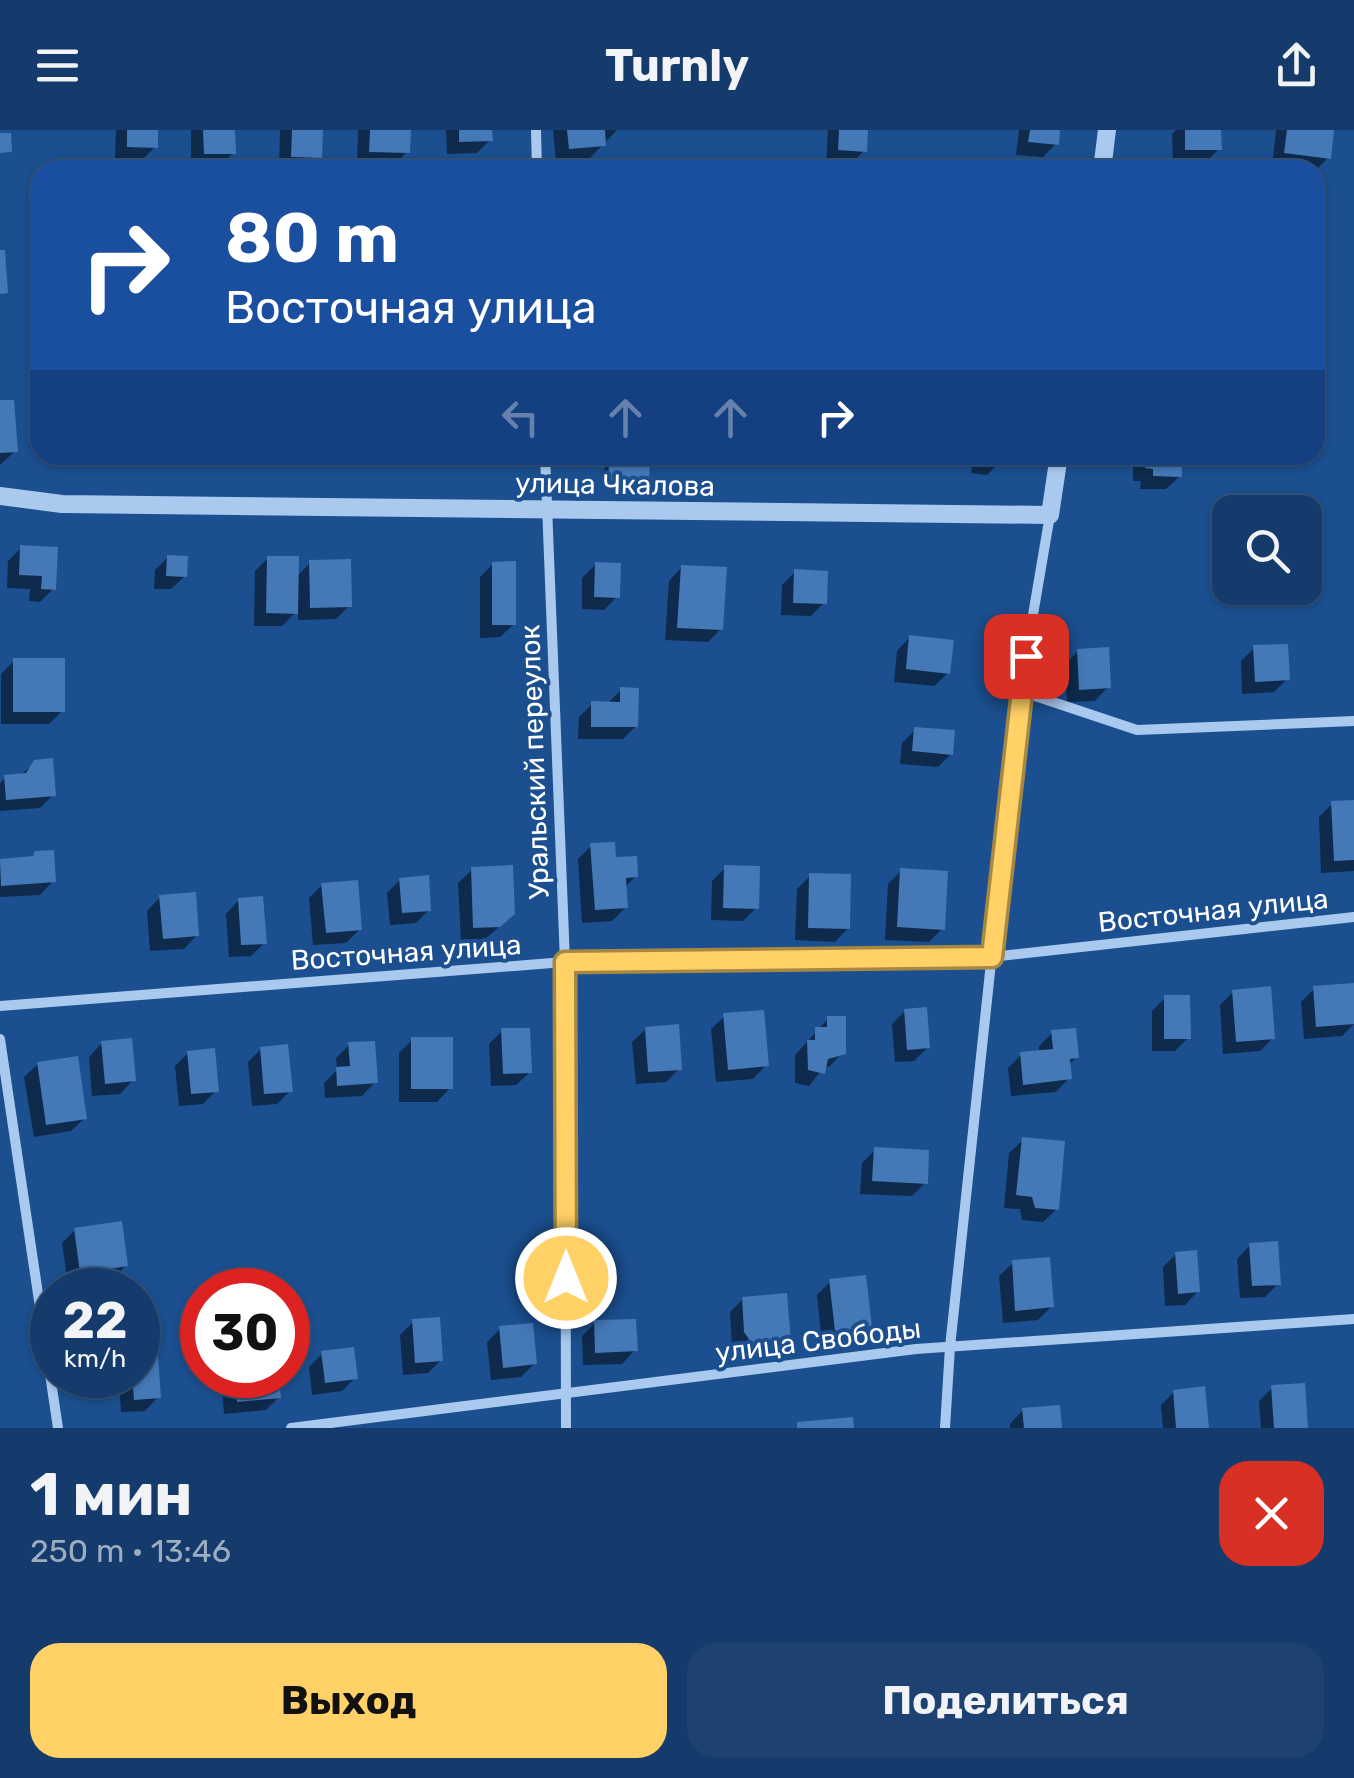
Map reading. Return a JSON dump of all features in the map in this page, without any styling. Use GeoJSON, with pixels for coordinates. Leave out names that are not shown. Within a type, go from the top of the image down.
{"type":"FeatureCollection","features":[{"type":"Feature","properties":{"kind":"street"},"geometry":{"type":"LineString","coordinates":[[536,130],[537,160]]}},
{"type":"Feature","properties":{"kind":"street"},"geometry":{"type":"LineString","coordinates":[[1103,160],[1107,130]]}},
{"type":"Feature","properties":{"kind":"street","name":"Уральский переулок"},"geometry":{"type":"LineString","coordinates":[[545,465],[565,962],[566,1428]]}},
{"type":"Feature","properties":{"kind":"street"},"geometry":{"type":"LineString","coordinates":[[944,1428],[1020,691],[1058,465]]}},
{"type":"Feature","properties":{"kind":"street","name":"улица Чкалова"},"geometry":{"type":"LineString","coordinates":[[0,496],[62,504],[1050,515]]}},
{"type":"Feature","properties":{"kind":"street"},"geometry":{"type":"LineString","coordinates":[[1020,691],[1137,730],[1354,722]]}},
{"type":"Feature","properties":{"kind":"street","name":"Восточная улица"},"geometry":{"type":"LineString","coordinates":[[0,1006],[565,962],[992,957],[1354,917]]}},
{"type":"Feature","properties":{"kind":"street"},"geometry":{"type":"LineString","coordinates":[[0,1039],[58,1428]]}},
{"type":"Feature","properties":{"kind":"street","name":"улица Свободы"},"geometry":{"type":"LineString","coordinates":[[290,1428],[950,1346],[1354,1319]]}},
{"type":"Feature","properties":{"kind":"building"},"geometry":{"type":"Polygon","coordinates":[[[127,130],[158,130],[158,148],[127,147],[127,130]]]}},
{"type":"Feature","properties":{"kind":"building"},"geometry":{"type":"Polygon","coordinates":[[[203,130],[235,130],[236,154],[204,154],[203,130]]]}},
{"type":"Feature","properties":{"kind":"building"},"geometry":{"type":"Polygon","coordinates":[[[292,130],[323,130],[322,158],[291,157],[292,130]]]}},
{"type":"Feature","properties":{"kind":"building"},"geometry":{"type":"Polygon","coordinates":[[[370,130],[411,130],[410,153],[369,152],[370,130]]]}},
{"type":"Feature","properties":{"kind":"building"},"geometry":{"type":"Polygon","coordinates":[[[459,130],[492,130],[493,141],[459,142],[459,130]]]}},
{"type":"Feature","properties":{"kind":"building"},"geometry":{"type":"Polygon","coordinates":[[[567,130],[605,130],[606,146],[569,149],[567,130]]]}},
{"type":"Feature","properties":{"kind":"building"},"geometry":{"type":"Polygon","coordinates":[[[839,130],[868,130],[867,152],[838,150],[839,130]]]}},
{"type":"Feature","properties":{"kind":"building"},"geometry":{"type":"Polygon","coordinates":[[[1030,130],[1060,130],[1059,145],[1028,142],[1030,130]]]}},
{"type":"Feature","properties":{"kind":"building"},"geometry":{"type":"Polygon","coordinates":[[[1185,130],[1221,130],[1222,150],[1185,150],[1185,130]]]}},
{"type":"Feature","properties":{"kind":"building"},"geometry":{"type":"Polygon","coordinates":[[[1287,130],[1334,130],[1331,159],[1284,153],[1287,130]]]}},
{"type":"Feature","properties":{"kind":"building"},"geometry":{"type":"Polygon","coordinates":[[[0,133],[11,133],[12,152],[0,153],[0,133]]]}},
{"type":"Feature","properties":{"kind":"building"},"geometry":{"type":"Polygon","coordinates":[[[0,250],[5,250],[8,293],[0,294],[0,250]]]}},
{"type":"Feature","properties":{"kind":"building"},"geometry":{"type":"Polygon","coordinates":[[[0,400],[14,400],[18,452],[0,453],[0,400]]]}},
{"type":"Feature","properties":{"kind":"building"},"geometry":{"type":"Polygon","coordinates":[[[609,465],[650,465],[649,480],[608,481],[609,465]]]}},
{"type":"Feature","properties":{"kind":"building"},"geometry":{"type":"Polygon","coordinates":[[[1182,465],[1182,477],[1153,476],[1153,469],[1145,468],[1182,465]]]}},
{"type":"Feature","properties":{"kind":"building"},"geometry":{"type":"Polygon","coordinates":[[[20,545],[58,547],[56,590],[41,589],[42,576],[19,575],[20,545]]]}},
{"type":"Feature","properties":{"kind":"building"},"geometry":{"type":"Polygon","coordinates":[[[167,555],[188,556],[187,577],[166,576],[167,555]]]}},
{"type":"Feature","properties":{"kind":"building"},"geometry":{"type":"Polygon","coordinates":[[[267,556],[299,556],[298,614],[266,613],[267,556]]]}},
{"type":"Feature","properties":{"kind":"building"},"geometry":{"type":"Polygon","coordinates":[[[351,559],[352,607],[310,608],[309,560],[351,559]]]}},
{"type":"Feature","properties":{"kind":"building"},"geometry":{"type":"Polygon","coordinates":[[[516,561],[516,625],[492,625],[492,562],[516,561]]]}},
{"type":"Feature","properties":{"kind":"building"},"geometry":{"type":"Polygon","coordinates":[[[595,562],[621,563],[620,598],[594,597],[595,562]]]}},
{"type":"Feature","properties":{"kind":"building"},"geometry":{"type":"Polygon","coordinates":[[[681,565],[727,567],[723,630],[677,628],[681,565]]]}},
{"type":"Feature","properties":{"kind":"building"},"geometry":{"type":"Polygon","coordinates":[[[794,569],[828,571],[827,604],[793,603],[794,569]]]}},
{"type":"Feature","properties":{"kind":"building"},"geometry":{"type":"Polygon","coordinates":[[[909,635],[954,640],[950,674],[906,669],[909,635]]]}},
{"type":"Feature","properties":{"kind":"building"},"geometry":{"type":"Polygon","coordinates":[[[1288,644],[1290,680],[1255,682],[1253,645],[1288,644]]]}},
{"type":"Feature","properties":{"kind":"building"},"geometry":{"type":"Polygon","coordinates":[[[1109,647],[1111,688],[1079,690],[1077,649],[1109,647]]]}},
{"type":"Feature","properties":{"kind":"building"},"geometry":{"type":"Polygon","coordinates":[[[13,658],[65,658],[65,712],[13,712],[13,658]]]}},
{"type":"Feature","properties":{"kind":"building"},"geometry":{"type":"Polygon","coordinates":[[[620,687],[639,688],[638,727],[591,727],[591,701],[620,702],[620,687]]]}},
{"type":"Feature","properties":{"kind":"building"},"geometry":{"type":"Polygon","coordinates":[[[914,727],[955,730],[953,755],[912,751],[914,727]]]}},
{"type":"Feature","properties":{"kind":"building"},"geometry":{"type":"Polygon","coordinates":[[[53,758],[56,796],[6,800],[4,775],[26,773],[34,760],[53,758]]]}},
{"type":"Feature","properties":{"kind":"building"},"geometry":{"type":"Polygon","coordinates":[[[1354,800],[1354,860],[1334,861],[1331,801],[1354,800]]]}},
{"type":"Feature","properties":{"kind":"building"},"geometry":{"type":"Polygon","coordinates":[[[615,842],[616,857],[637,856],[638,877],[626,878],[628,908],[595,910],[590,843],[615,842]]]}},
{"type":"Feature","properties":{"kind":"building"},"geometry":{"type":"Polygon","coordinates":[[[54,850],[56,882],[1,886],[0,859],[54,850]]]}},
{"type":"Feature","properties":{"kind":"building"},"geometry":{"type":"Polygon","coordinates":[[[513,865],[515,914],[500,927],[473,928],[471,867],[513,865]]]}},
{"type":"Feature","properties":{"kind":"building"},"geometry":{"type":"Polygon","coordinates":[[[724,865],[760,866],[759,909],[723,908],[724,865]]]}},
{"type":"Feature","properties":{"kind":"building"},"geometry":{"type":"Polygon","coordinates":[[[900,868],[948,871],[945,930],[897,927],[900,868]]]}},
{"type":"Feature","properties":{"kind":"building"},"geometry":{"type":"Polygon","coordinates":[[[809,873],[851,874],[850,929],[808,928],[809,873]]]}},
{"type":"Feature","properties":{"kind":"building"},"geometry":{"type":"Polygon","coordinates":[[[429,875],[431,911],[402,913],[399,878],[429,875]]]}},
{"type":"Feature","properties":{"kind":"building"},"geometry":{"type":"Polygon","coordinates":[[[358,880],[362,930],[326,933],[321,883],[358,880]]]}},
{"type":"Feature","properties":{"kind":"building"},"geometry":{"type":"Polygon","coordinates":[[[196,892],[199,936],[163,939],[159,895],[196,892]]]}},
{"type":"Feature","properties":{"kind":"building"},"geometry":{"type":"Polygon","coordinates":[[[263,896],[267,944],[241,945],[238,898],[263,896]]]}},
{"type":"Feature","properties":{"kind":"building"},"geometry":{"type":"Polygon","coordinates":[[[1354,983],[1354,1024],[1316,1027],[1313,986],[1354,983]]]}},
{"type":"Feature","properties":{"kind":"building"},"geometry":{"type":"Polygon","coordinates":[[[1271,986],[1275,1039],[1236,1042],[1232,990],[1271,986]]]}},
{"type":"Feature","properties":{"kind":"building"},"geometry":{"type":"Polygon","coordinates":[[[1164,995],[1190,995],[1191,1039],[1164,1039],[1164,995]]]}},
{"type":"Feature","properties":{"kind":"building"},"geometry":{"type":"Polygon","coordinates":[[[927,1007],[930,1048],[907,1050],[904,1009],[927,1007]]]}},
{"type":"Feature","properties":{"kind":"building"},"geometry":{"type":"Polygon","coordinates":[[[764,1010],[769,1066],[728,1070],[723,1013],[764,1010]]]}},
{"type":"Feature","properties":{"kind":"building"},"geometry":{"type":"Polygon","coordinates":[[[827,1016],[846,1016],[846,1054],[828,1059],[825,1074],[808,1070],[807,1040],[815,1040],[815,1027],[827,1027],[827,1016]]]}},
{"type":"Feature","properties":{"kind":"building"},"geometry":{"type":"Polygon","coordinates":[[[679,1024],[682,1070],[648,1072],[645,1027],[679,1024]]]}},
{"type":"Feature","properties":{"kind":"building"},"geometry":{"type":"Polygon","coordinates":[[[501,1028],[530,1028],[532,1073],[503,1074],[501,1028]]]}},
{"type":"Feature","properties":{"kind":"building"},"geometry":{"type":"Polygon","coordinates":[[[1076,1028],[1079,1058],[1070,1059],[1072,1079],[1023,1085],[1020,1052],[1053,1049],[1051,1030],[1076,1028]]]}},
{"type":"Feature","properties":{"kind":"building"},"geometry":{"type":"Polygon","coordinates":[[[411,1037],[453,1037],[453,1089],[411,1089],[411,1037]]]}},
{"type":"Feature","properties":{"kind":"building"},"geometry":{"type":"Polygon","coordinates":[[[132,1038],[136,1081],[105,1084],[101,1041],[132,1038]]]}},
{"type":"Feature","properties":{"kind":"building"},"geometry":{"type":"Polygon","coordinates":[[[375,1041],[378,1083],[337,1086],[336,1067],[350,1066],[348,1042],[375,1041]]]}},
{"type":"Feature","properties":{"kind":"building"},"geometry":{"type":"Polygon","coordinates":[[[288,1044],[293,1092],[264,1094],[260,1047],[288,1044]]]}},
{"type":"Feature","properties":{"kind":"building"},"geometry":{"type":"Polygon","coordinates":[[[215,1048],[219,1092],[191,1094],[187,1051],[215,1048]]]}},
{"type":"Feature","properties":{"kind":"building"},"geometry":{"type":"Polygon","coordinates":[[[78,1056],[87,1119],[46,1125],[37,1062],[78,1056]]]}},
{"type":"Feature","properties":{"kind":"building"},"geometry":{"type":"Polygon","coordinates":[[[1022,1137],[1065,1141],[1059,1210],[1035,1208],[1032,1197],[1016,1195],[1022,1137]]]}},
{"type":"Feature","properties":{"kind":"building"},"geometry":{"type":"Polygon","coordinates":[[[874,1147],[929,1150],[928,1184],[872,1181],[874,1147]]]}},
{"type":"Feature","properties":{"kind":"building"},"geometry":{"type":"Polygon","coordinates":[[[122,1221],[128,1266],[79,1268],[74,1228],[122,1221]]]}},
{"type":"Feature","properties":{"kind":"building"},"geometry":{"type":"Polygon","coordinates":[[[1278,1241],[1281,1285],[1252,1286],[1249,1243],[1278,1241]]]}},
{"type":"Feature","properties":{"kind":"building"},"geometry":{"type":"Polygon","coordinates":[[[1197,1250],[1200,1292],[1178,1294],[1175,1252],[1197,1250]]]}},
{"type":"Feature","properties":{"kind":"building"},"geometry":{"type":"Polygon","coordinates":[[[1050,1257],[1054,1307],[1015,1311],[1012,1260],[1050,1257]]]}},
{"type":"Feature","properties":{"kind":"building"},"geometry":{"type":"Polygon","coordinates":[[[866,1275],[872,1327],[835,1331],[829,1279],[866,1275]]]}},
{"type":"Feature","properties":{"kind":"building"},"geometry":{"type":"Polygon","coordinates":[[[787,1293],[791,1342],[755,1348],[744,1332],[742,1297],[787,1293]]]}},
{"type":"Feature","properties":{"kind":"building"},"geometry":{"type":"Polygon","coordinates":[[[440,1317],[443,1361],[415,1363],[412,1319],[440,1317]]]}},
{"type":"Feature","properties":{"kind":"building"},"geometry":{"type":"Polygon","coordinates":[[[636,1319],[638,1351],[595,1353],[594,1320],[636,1319]]]}},
{"type":"Feature","properties":{"kind":"building"},"geometry":{"type":"Polygon","coordinates":[[[533,1323],[537,1364],[503,1368],[499,1326],[533,1323]]]}},
{"type":"Feature","properties":{"kind":"building"},"geometry":{"type":"Polygon","coordinates":[[[354,1347],[358,1379],[325,1383],[321,1351],[354,1347]]]}},
{"type":"Feature","properties":{"kind":"building"},"geometry":{"type":"Polygon","coordinates":[[[1305,1383],[1308,1428],[1274,1428],[1271,1385],[1305,1383]]]}},
{"type":"Feature","properties":{"kind":"building"},"geometry":{"type":"Polygon","coordinates":[[[1205,1386],[1209,1428],[1176,1428],[1173,1390],[1205,1386]]]}},
{"type":"Feature","properties":{"kind":"building"},"geometry":{"type":"Polygon","coordinates":[[[237,1398],[281,1398],[237,1402],[237,1398]]]}},
{"type":"Feature","properties":{"kind":"building"},"geometry":{"type":"Polygon","coordinates":[[[1060,1405],[1062,1428],[1024,1428],[1022,1408],[1060,1405]]]}},
{"type":"Feature","properties":{"kind":"building"},"geometry":{"type":"Polygon","coordinates":[[[853,1417],[854,1428],[797,1428],[797,1422],[853,1417]]]}},
{"type":"Feature","properties":{"kind":"route"},"geometry":{"type":"LineString","coordinates":[[566,1278],[565,962],[992,957],[1026,656]]}}]}
